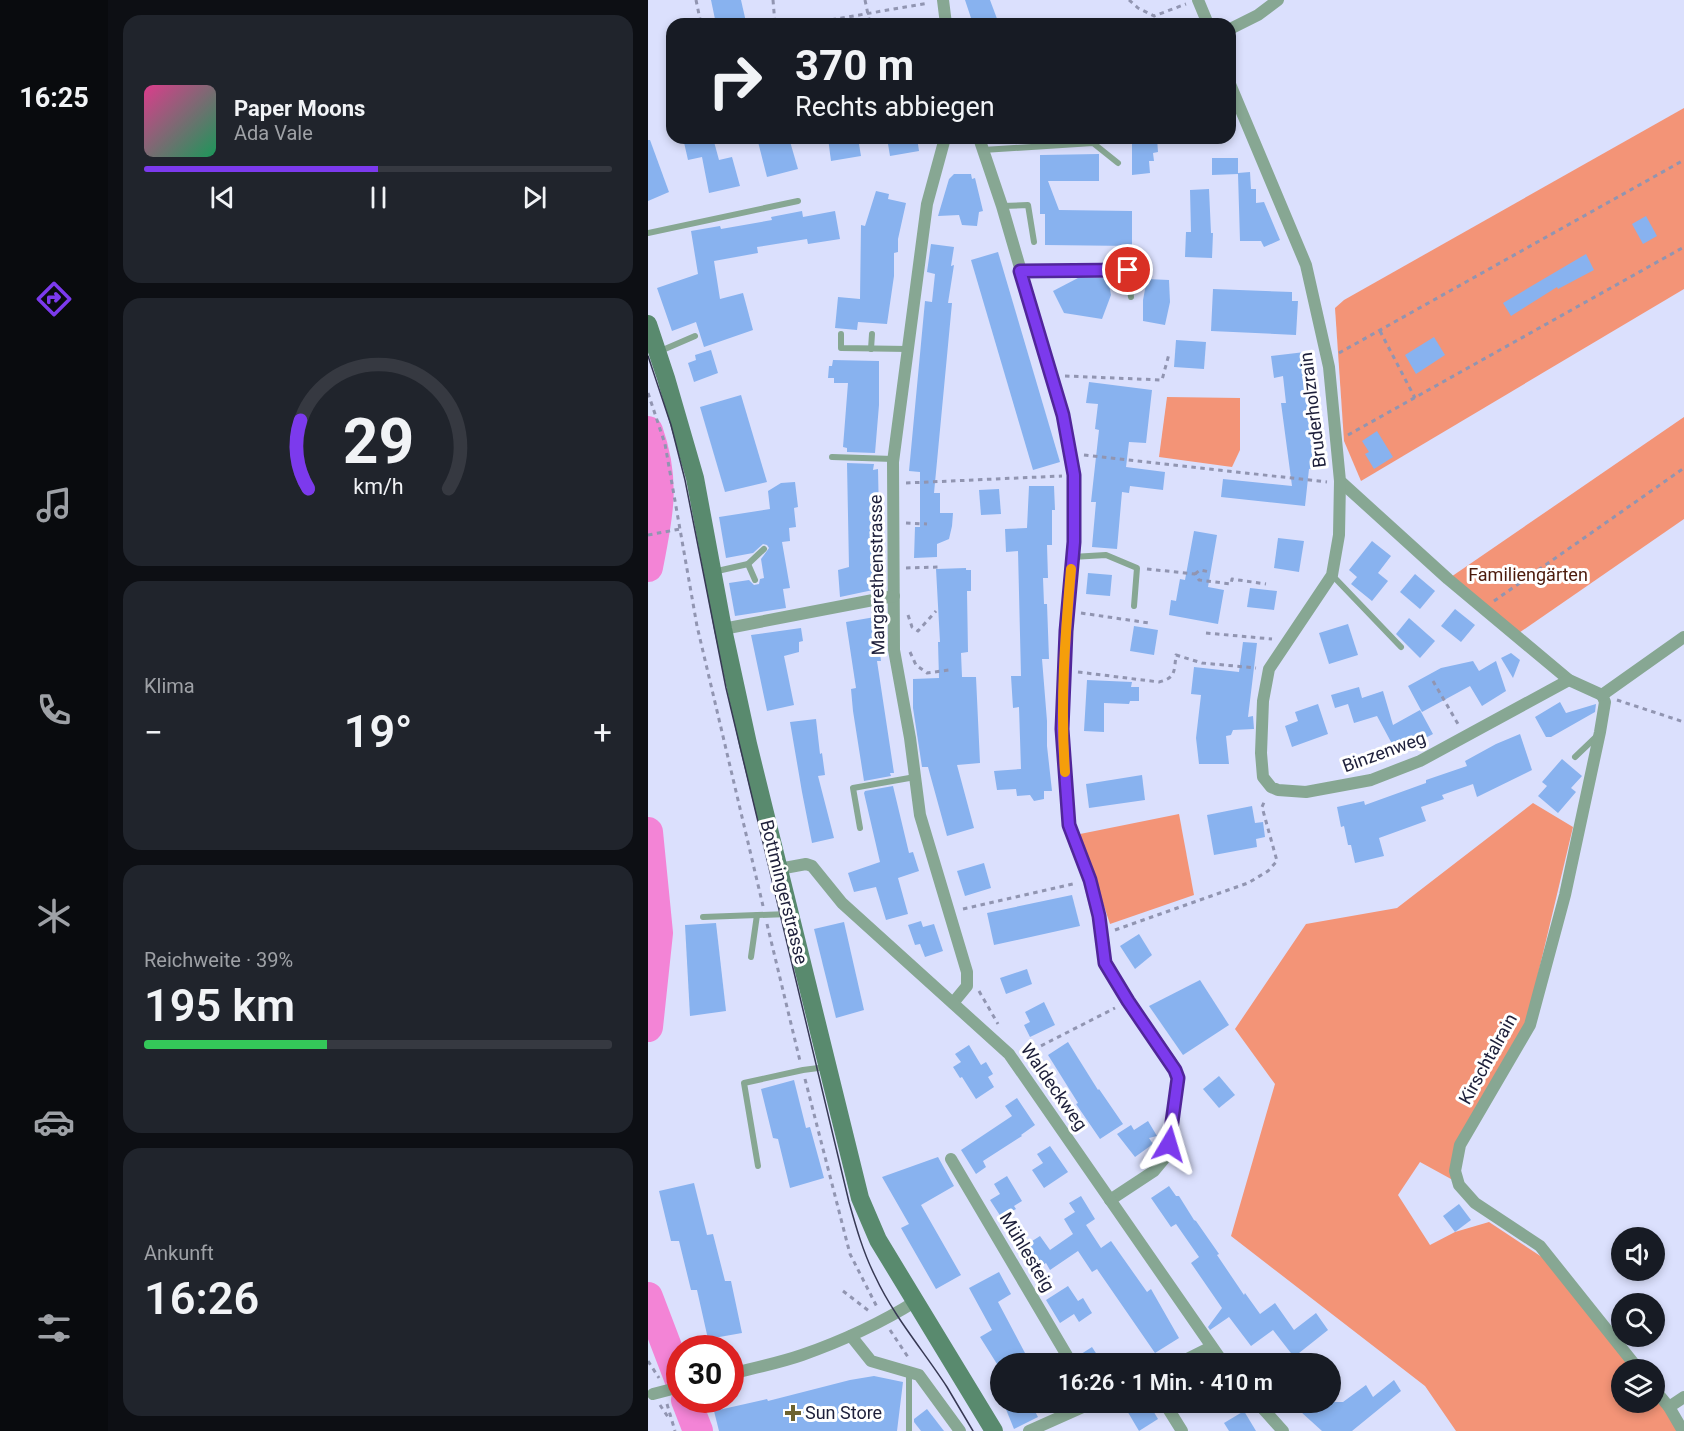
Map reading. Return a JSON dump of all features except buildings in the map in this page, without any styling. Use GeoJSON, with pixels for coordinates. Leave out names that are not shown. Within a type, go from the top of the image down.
{"type":"FeatureCollection","features":[{"type":"Feature","properties":{"kind":"main road","name":"Bottmingerstrasse"},"geometry":{"type":"LineString","coordinates":[[648,324],[694,478],[723,629],[756,777],[860,1198],[878,1240],[994,1431]]}},
{"type":"Feature","properties":{"kind":"street"},"geometry":{"type":"LineString","coordinates":[[1197,0],[1205,18]]}},
{"type":"Feature","properties":{"kind":"street"},"geometry":{"type":"LineString","coordinates":[[1236,26],[1258,15],[1278,0]]}},
{"type":"Feature","properties":{"kind":"street"},"geometry":{"type":"LineString","coordinates":[[943,1],[945,18]]}},
{"type":"Feature","properties":{"kind":"street","name":"Bruderholzrain"},"geometry":{"type":"LineString","coordinates":[[1236,98],[1306,265],[1327,360],[1340,483],[1569,680],[1602,695]]}},
{"type":"Feature","properties":{"kind":"street","name":"Margarethenstrasse"},"geometry":{"type":"LineString","coordinates":[[943,144],[927,204],[893,459],[894,640],[920,814],[967,972]]}},
{"type":"Feature","properties":{"kind":"street"},"geometry":{"type":"LineString","coordinates":[[981,144],[1002,206],[1063,415],[1074,475],[1072,557],[1067,611],[1062,729],[1069,825],[1090,880],[1099,916],[1105,963],[1128,1001],[1171,1062],[1178,1078],[1169,1144],[1164,1159],[1154,1171],[1110,1200]]}},
{"type":"Feature","properties":{"kind":"street","name":"Binzenweg"},"geometry":{"type":"LineString","coordinates":[[1340,483],[1339,535],[1332,575],[1269,669],[1263,701],[1262,753],[1263,777],[1271,787],[1278,790],[1306,792],[1371,780],[1420,761],[1569,680]]}},
{"type":"Feature","properties":{"kind":"street"},"geometry":{"type":"LineString","coordinates":[[723,629],[894,596]]}},
{"type":"Feature","properties":{"kind":"street"},"geometry":{"type":"LineString","coordinates":[[1602,695],[1684,637]]}},
{"type":"Feature","properties":{"kind":"street","name":"Kirschtalrain"},"geometry":{"type":"LineString","coordinates":[[1602,695],[1605,702],[1600,732],[1565,895],[1530,1025],[1460,1145],[1455,1171],[1460,1185],[1475,1203],[1540,1246],[1630,1359]]}},
{"type":"Feature","properties":{"kind":"street","name":"Waldeckweg"},"geometry":{"type":"LineString","coordinates":[[779,869],[807,864],[818,870],[842,903],[1012,1057],[1216,1353]]}},
{"type":"Feature","properties":{"kind":"street"},"geometry":{"type":"LineString","coordinates":[[953,1003],[967,986],[967,972]]}},
{"type":"Feature","properties":{"kind":"street","name":"Mühlesteig"},"geometry":{"type":"LineString","coordinates":[[951,1159],[1066,1353]]}},
{"type":"Feature","properties":{"kind":"street"},"geometry":{"type":"LineString","coordinates":[[744,1370],[802,1355],[851,1336],[916,1301]]}},
{"type":"Feature","properties":{"kind":"street"},"geometry":{"type":"LineString","coordinates":[[851,1336],[871,1361],[914,1374],[960,1431]]}},
{"type":"Feature","properties":{"kind":"street"},"geometry":{"type":"LineString","coordinates":[[1199,1353],[1211,1347]]}},
{"type":"Feature","properties":{"kind":"street"},"geometry":{"type":"LineString","coordinates":[[651,1394],[666,1391]]}},
{"type":"Feature","properties":{"kind":"street"},"geometry":{"type":"LineString","coordinates":[[1669,1407],[1684,1397]]}},
{"type":"Feature","properties":{"kind":"street"},"geometry":{"type":"LineString","coordinates":[[1665,1402],[1683,1431]]}},
{"type":"Feature","properties":{"kind":"street"},"geometry":{"type":"LineString","coordinates":[[1029,1431],[1069,1413]]}},
{"type":"Feature","properties":{"kind":"street"},"geometry":{"type":"LineString","coordinates":[[1171,1413],[1182,1431]]}},
{"type":"Feature","properties":{"kind":"street"},"geometry":{"type":"LineString","coordinates":[[1267,1413],[1283,1431]]}},
{"type":"Feature","properties":{"kind":"lane"},"geometry":{"type":"LineString","coordinates":[[1095,144],[1118,163]]}},
{"type":"Feature","properties":{"kind":"lane"},"geometry":{"type":"LineString","coordinates":[[648,233],[798,201]]}},
{"type":"Feature","properties":{"kind":"lane"},"geometry":{"type":"LineString","coordinates":[[1002,206],[1028,205],[1034,242]]}},
{"type":"Feature","properties":{"kind":"lane"},"geometry":{"type":"LineString","coordinates":[[1020,271],[1128,270],[1131,297]]}},
{"type":"Feature","properties":{"kind":"lane"},"geometry":{"type":"LineString","coordinates":[[841,334],[841,348],[908,350]]}},
{"type":"Feature","properties":{"kind":"lane"},"geometry":{"type":"LineString","coordinates":[[871,349],[872,334]]}},
{"type":"Feature","properties":{"kind":"lane"},"geometry":{"type":"LineString","coordinates":[[657,352],[695,336]]}},
{"type":"Feature","properties":{"kind":"lane"},"geometry":{"type":"LineString","coordinates":[[832,457],[893,459]]}},
{"type":"Feature","properties":{"kind":"lane"},"geometry":{"type":"LineString","coordinates":[[713,572],[748,564],[764,549]]}},
{"type":"Feature","properties":{"kind":"lane"},"geometry":{"type":"LineString","coordinates":[[1072,557],[1106,555],[1137,568],[1134,606]]}},
{"type":"Feature","properties":{"kind":"lane"},"geometry":{"type":"LineString","coordinates":[[748,564],[755,580]]}},
{"type":"Feature","properties":{"kind":"lane"},"geometry":{"type":"LineString","coordinates":[[1332,575],[1401,647]]}},
{"type":"Feature","properties":{"kind":"lane"},"geometry":{"type":"LineString","coordinates":[[1575,757],[1600,732]]}},
{"type":"Feature","properties":{"kind":"lane"},"geometry":{"type":"LineString","coordinates":[[860,828],[853,788],[915,777]]}},
{"type":"Feature","properties":{"kind":"lane"},"geometry":{"type":"LineString","coordinates":[[703,917],[790,914]]}},
{"type":"Feature","properties":{"kind":"lane"},"geometry":{"type":"LineString","coordinates":[[751,957],[757,915]]}},
{"type":"Feature","properties":{"kind":"lane"},"geometry":{"type":"LineString","coordinates":[[758,1166],[744,1083],[828,1066]]}},
{"type":"Feature","properties":{"kind":"lane"},"geometry":{"type":"LineString","coordinates":[[909,1431],[914,1374]]}},
{"type":"Feature","properties":{"kind":"path"},"geometry":{"type":"LineString","coordinates":[[696,0],[700,18]]}},
{"type":"Feature","properties":{"kind":"path"},"geometry":{"type":"LineString","coordinates":[[773,0],[774,18]]}},
{"type":"Feature","properties":{"kind":"path"},"geometry":{"type":"LineString","coordinates":[[865,0],[869,18]]}},
{"type":"Feature","properties":{"kind":"path"},"geometry":{"type":"LineString","coordinates":[[1129,0],[1138,8],[1154,16],[1197,0]]}},
{"type":"Feature","properties":{"kind":"path"},"geometry":{"type":"LineString","coordinates":[[839,18],[943,1]]}},
{"type":"Feature","properties":{"kind":"path"},"geometry":{"type":"LineString","coordinates":[[1327,360],[1684,160]]}},
{"type":"Feature","properties":{"kind":"path"},"geometry":{"type":"LineString","coordinates":[[1336,440],[1684,247]]}},
{"type":"Feature","properties":{"kind":"path"},"geometry":{"type":"LineString","coordinates":[[1380,331],[1414,398]]}},
{"type":"Feature","properties":{"kind":"path"},"geometry":{"type":"LineString","coordinates":[[1051,376],[1162,380],[1168,354]]}},
{"type":"Feature","properties":{"kind":"path"},"geometry":{"type":"LineString","coordinates":[[648,393],[665,444],[697,626],[765,915],[850,1254],[883,1320],[914,1374]]}},
{"type":"Feature","properties":{"kind":"path"},"geometry":{"type":"LineString","coordinates":[[1070,454],[1340,483]]}},
{"type":"Feature","properties":{"kind":"path"},"geometry":{"type":"LineString","coordinates":[[1486,610],[1496,599],[1684,468]]}},
{"type":"Feature","properties":{"kind":"path"},"geometry":{"type":"LineString","coordinates":[[892,484],[1074,475]]}},
{"type":"Feature","properties":{"kind":"path"},"geometry":{"type":"LineString","coordinates":[[893,522],[927,524]]}},
{"type":"Feature","properties":{"kind":"path"},"geometry":{"type":"LineString","coordinates":[[648,535],[680,529]]}},
{"type":"Feature","properties":{"kind":"path"},"geometry":{"type":"LineString","coordinates":[[892,568],[941,567]]}},
{"type":"Feature","properties":{"kind":"path"},"geometry":{"type":"LineString","coordinates":[[1137,568],[1195,574],[1200,570],[1210,572]]}},
{"type":"Feature","properties":{"kind":"path"},"geometry":{"type":"LineString","coordinates":[[1195,574],[1199,580],[1231,584],[1232,579],[1266,584]]}},
{"type":"Feature","properties":{"kind":"path"},"geometry":{"type":"LineString","coordinates":[[894,614],[909,615],[912,627],[918,631],[936,611]]}},
{"type":"Feature","properties":{"kind":"path"},"geometry":{"type":"LineString","coordinates":[[1067,611],[1149,623]]}},
{"type":"Feature","properties":{"kind":"path"},"geometry":{"type":"LineString","coordinates":[[1206,633],[1287,640]]}},
{"type":"Feature","properties":{"kind":"path"},"geometry":{"type":"LineString","coordinates":[[894,640],[908,650],[916,665],[927,673],[949,670]]}},
{"type":"Feature","properties":{"kind":"path"},"geometry":{"type":"LineString","coordinates":[[1064,670],[1159,682],[1169,680],[1174,673],[1176,655],[1202,663],[1269,669]]}},
{"type":"Feature","properties":{"kind":"path"},"geometry":{"type":"LineString","coordinates":[[1434,681],[1466,737]]}},
{"type":"Feature","properties":{"kind":"path"},"geometry":{"type":"LineString","coordinates":[[1602,695],[1684,722]]}},
{"type":"Feature","properties":{"kind":"path"},"geometry":{"type":"LineString","coordinates":[[1100,935],[1248,883],[1268,871],[1277,861],[1262,807]]}},
{"type":"Feature","properties":{"kind":"path"},"geometry":{"type":"LineString","coordinates":[[948,913],[1090,880]]}},
{"type":"Feature","properties":{"kind":"path"},"geometry":{"type":"LineString","coordinates":[[967,972],[1003,1032],[1012,1057],[1128,1001]]}},
{"type":"Feature","properties":{"kind":"path"},"geometry":{"type":"LineString","coordinates":[[843,1291],[871,1313],[878,1308]]}},
{"type":"Feature","properties":{"kind":"path"},"geometry":{"type":"LineString","coordinates":[[651,1394],[672,1425]]}},
{"type":"Feature","properties":{"kind":"green space"},"geometry":{"type":"Polygon","coordinates":[[[1684,108],[1684,289],[1361,481],[1344,441],[1335,308],[1344,300],[1684,108]]]}},
{"type":"Feature","properties":{"kind":"green space"},"geometry":{"type":"Polygon","coordinates":[[[1167,397],[1240,398],[1240,450],[1232,467],[1159,457],[1167,397]]]}},
{"type":"Feature","properties":{"kind":"green space","name":"Familiengärten"},"geometry":{"type":"Polygon","coordinates":[[[1684,417],[1684,519],[1516,635],[1448,579],[1684,417]]]}},
{"type":"Feature","properties":{"kind":"green space"},"geometry":{"type":"Polygon","coordinates":[[[1533,803],[1573,827],[1525,1029],[1454,1149],[1451,1179],[1420,1162],[1398,1195],[1430,1245],[1455,1232],[1489,1222],[1551,1263],[1611,1333],[1611,1347],[1623,1347],[1633,1359],[1611,1359],[1611,1413],[1665,1413],[1665,1403],[1682,1431],[1456,1431],[1425,1386],[1231,1236],[1275,1084],[1235,1029],[1306,924],[1397,908],[1533,803]]]}},
{"type":"Feature","properties":{"kind":"green space"},"geometry":{"type":"Polygon","coordinates":[[[1179,814],[1194,895],[1110,924],[1080,834],[1179,814]]]}},
{"type":"Feature","properties":{"kind":"waterway"},"geometry":{"type":"LineString","coordinates":[[648,431],[654,449],[659,483],[655,531],[648,567]]}},
{"type":"Feature","properties":{"kind":"waterway"},"geometry":{"type":"LineString","coordinates":[[648,832],[658,933],[648,1027]]}},
{"type":"Feature","properties":{"kind":"waterway"},"geometry":{"type":"LineString","coordinates":[[648,1297],[666,1344]]}},
{"type":"Feature","properties":{"kind":"waterway"},"geometry":{"type":"LineString","coordinates":[[691,1413],[698,1431]]}},
{"type":"Feature","properties":{"kind":"tram line"},"geometry":{"type":"LineString","coordinates":[[648,356],[671,425],[685,480],[726,688],[857,1230],[883,1291],[947,1387],[973,1431]]}},
{"type":"Feature","properties":{"kind":"slow traffic"},"geometry":{"type":"LineString","coordinates":[[1065,772],[1062,729],[1071,569]]}},
{"type":"Feature","properties":{"kind":"place","name":"Sun Store"},"geometry":{"type":"Point","coordinates":[793,1413]}},
{"type":"Feature","properties":{"kind":"route"},"geometry":{"type":"LineString","coordinates":[[1128,270],[1020,271],[1063,415],[1074,475],[1074,542],[1066,631],[1062,729],[1069,825],[1090,880],[1099,916],[1105,963],[1128,1001],[1171,1062],[1178,1078],[1169,1144]]}}]}
